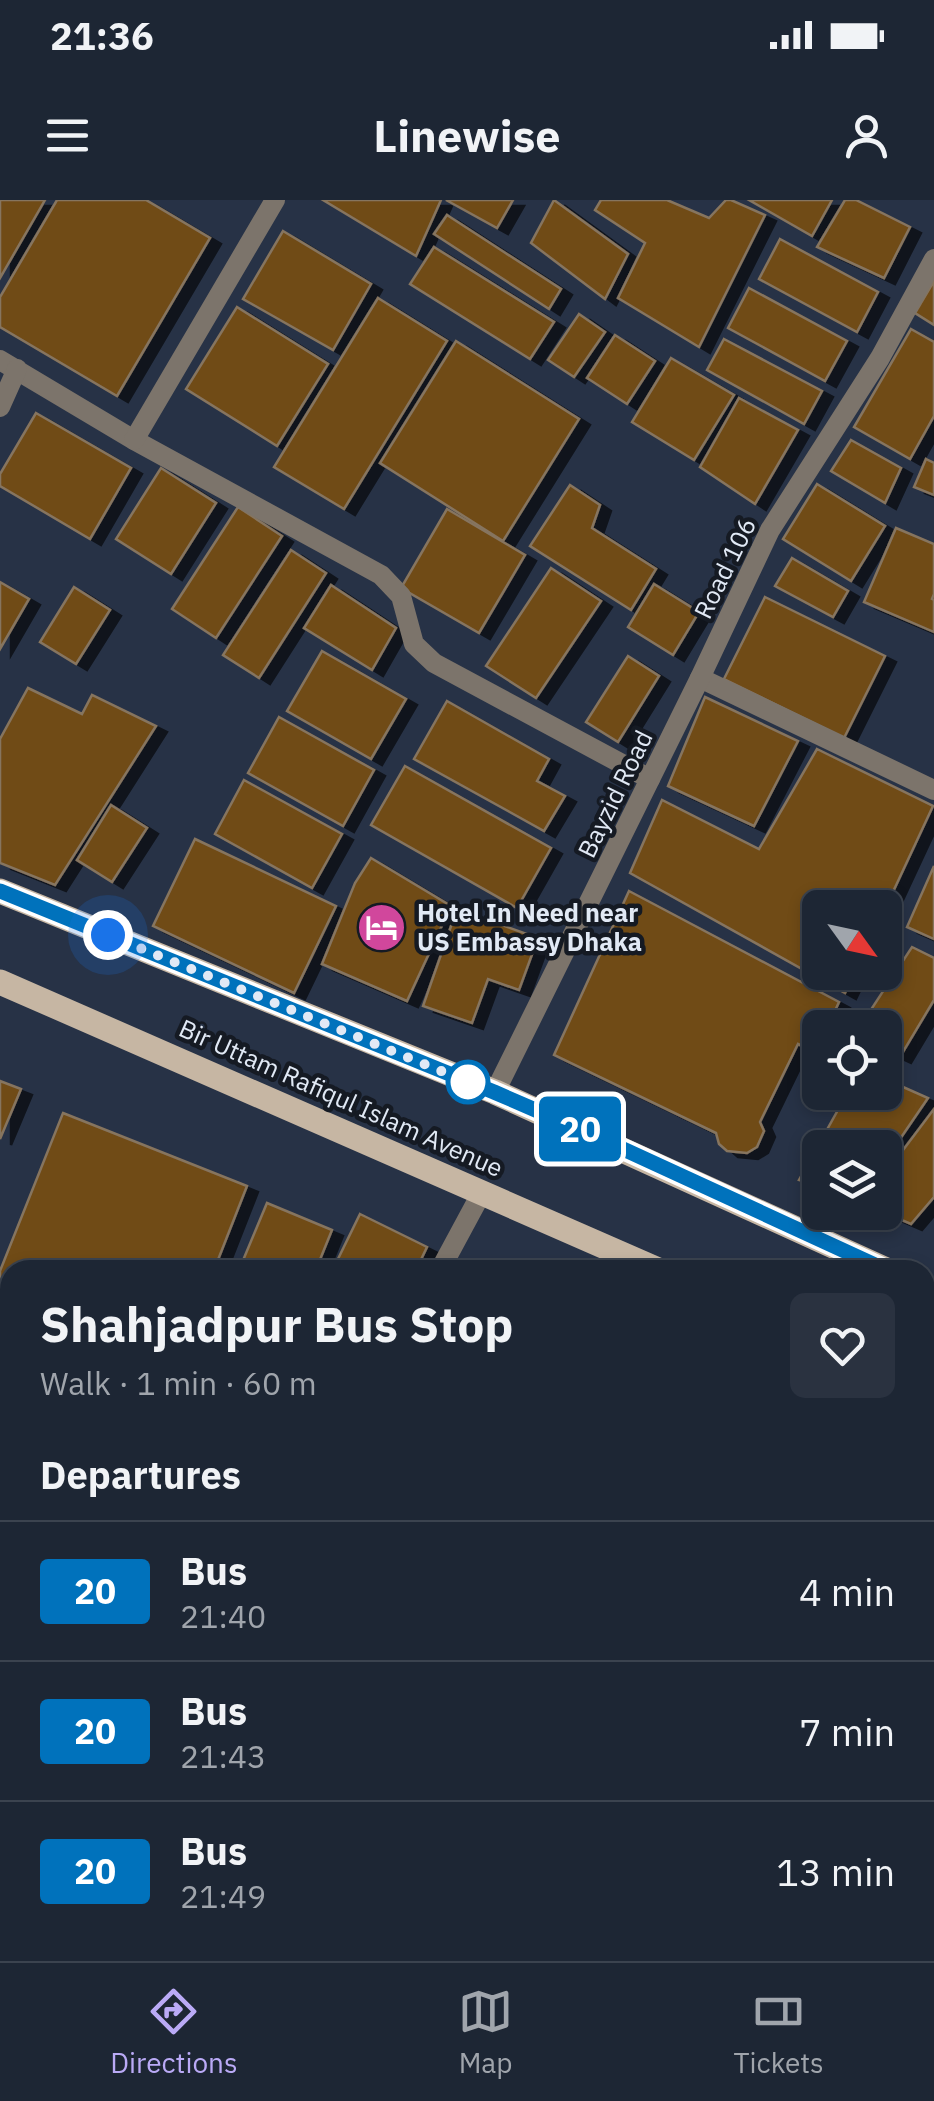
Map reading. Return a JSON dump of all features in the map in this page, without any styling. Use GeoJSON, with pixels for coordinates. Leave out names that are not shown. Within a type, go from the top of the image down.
{"type":"FeatureCollection","features":[{"type":"Feature","properties":{"kind":"main road"},"geometry":{"type":"LineString","coordinates":[[0,891],[494,1092],[864,1260]]}},
{"type":"Feature","properties":{"kind":"main road","name":"Bir Uttam Rafiqul Islam Avenue"},"geometry":{"type":"LineString","coordinates":[[0,982],[635,1260]]}},
{"type":"Feature","properties":{"kind":"street"},"geometry":{"type":"LineString","coordinates":[[134,440],[275,200]]}},
{"type":"Feature","properties":{"kind":"street","name":"Road 106"},"geometry":{"type":"LineString","coordinates":[[700,678],[770,530],[880,358],[934,260]]}},
{"type":"Feature","properties":{"kind":"street"},"geometry":{"type":"LineString","coordinates":[[0,407],[8,365],[134,440],[381,576],[401,596],[414,644],[434,663],[650,779]]}},
{"type":"Feature","properties":{"kind":"street"},"geometry":{"type":"LineString","coordinates":[[700,678],[934,790]]}},
{"type":"Feature","properties":{"kind":"street","name":"Bayzid Road"},"geometry":{"type":"LineString","coordinates":[[494,1092],[700,678]]}},
{"type":"Feature","properties":{"kind":"street"},"geometry":{"type":"LineString","coordinates":[[445,1260],[482,1192]]}},
{"type":"Feature","properties":{"kind":"building"},"geometry":{"type":"Polygon","coordinates":[[[0,200],[45,200],[0,278],[0,200]]]}},
{"type":"Feature","properties":{"kind":"building"},"geometry":{"type":"Polygon","coordinates":[[[57,200],[146,200],[210,238],[117,396],[0,327],[0,297],[57,200]]]}},
{"type":"Feature","properties":{"kind":"building"},"geometry":{"type":"Polygon","coordinates":[[[323,200],[441,200],[416,256],[323,200]]]}},
{"type":"Feature","properties":{"kind":"building"},"geometry":{"type":"Polygon","coordinates":[[[446,200],[513,200],[497,228],[446,200]]]}},
{"type":"Feature","properties":{"kind":"building"},"geometry":{"type":"Polygon","coordinates":[[[554,200],[628,254],[605,299],[531,243],[554,200]]]}},
{"type":"Feature","properties":{"kind":"building"},"geometry":{"type":"Polygon","coordinates":[[[601,200],[667,200],[709,218],[726,200],[731,200],[765,215],[699,347],[618,298],[645,243],[595,210],[601,200]]]}},
{"type":"Feature","properties":{"kind":"building"},"geometry":{"type":"Polygon","coordinates":[[[749,200],[832,200],[812,236],[749,200]]]}},
{"type":"Feature","properties":{"kind":"building"},"geometry":{"type":"Polygon","coordinates":[[[845,200],[856,200],[910,227],[884,278],[817,247],[845,200]]]}},
{"type":"Feature","properties":{"kind":"building"},"geometry":{"type":"Polygon","coordinates":[[[447,215],[561,289],[549,309],[434,234],[447,215]]]}},
{"type":"Feature","properties":{"kind":"building"},"geometry":{"type":"Polygon","coordinates":[[[283,231],[371,284],[333,350],[243,299],[283,231]]]}},
{"type":"Feature","properties":{"kind":"building"},"geometry":{"type":"Polygon","coordinates":[[[780,239],[878,292],[857,332],[759,279],[780,239]]]}},
{"type":"Feature","properties":{"kind":"building"},"geometry":{"type":"Polygon","coordinates":[[[434,247],[554,322],[530,359],[410,284],[434,247]]]}},
{"type":"Feature","properties":{"kind":"building"},"geometry":{"type":"Polygon","coordinates":[[[934,281],[934,325],[915,313],[934,281]]]}},
{"type":"Feature","properties":{"kind":"building"},"geometry":{"type":"Polygon","coordinates":[[[749,288],[847,341],[825,381],[728,328],[749,288]]]}},
{"type":"Feature","properties":{"kind":"building"},"geometry":{"type":"Polygon","coordinates":[[[378,298],[447,341],[344,509],[274,467],[378,298]]]}},
{"type":"Feature","properties":{"kind":"building"},"geometry":{"type":"Polygon","coordinates":[[[237,307],[328,364],[277,446],[186,389],[237,307]]]}},
{"type":"Feature","properties":{"kind":"building"},"geometry":{"type":"Polygon","coordinates":[[[579,314],[605,332],[574,377],[548,360],[579,314]]]}},
{"type":"Feature","properties":{"kind":"building"},"geometry":{"type":"Polygon","coordinates":[[[911,329],[934,342],[934,416],[910,459],[854,427],[911,329]]]}},
{"type":"Feature","properties":{"kind":"building"},"geometry":{"type":"Polygon","coordinates":[[[615,335],[655,361],[627,404],[587,378],[615,335]]]}},
{"type":"Feature","properties":{"kind":"building"},"geometry":{"type":"Polygon","coordinates":[[[724,339],[822,391],[804,424],[707,370],[724,339]]]}},
{"type":"Feature","properties":{"kind":"building"},"geometry":{"type":"Polygon","coordinates":[[[456,341],[579,419],[503,541],[380,463],[456,341]]]}},
{"type":"Feature","properties":{"kind":"building"},"geometry":{"type":"Polygon","coordinates":[[[671,358],[734,395],[694,460],[632,422],[671,358]]]}},
{"type":"Feature","properties":{"kind":"building"},"geometry":{"type":"Polygon","coordinates":[[[739,398],[798,430],[755,504],[700,467],[739,398]]]}},
{"type":"Feature","properties":{"kind":"building"},"geometry":{"type":"Polygon","coordinates":[[[36,413],[131,468],[90,539],[0,486],[0,474],[36,413]]]}},
{"type":"Feature","properties":{"kind":"building"},"geometry":{"type":"Polygon","coordinates":[[[851,440],[901,468],[885,503],[831,471],[851,440]]]}},
{"type":"Feature","properties":{"kind":"building"},"geometry":{"type":"Polygon","coordinates":[[[926,459],[934,463],[934,495],[914,487],[926,459]]]}},
{"type":"Feature","properties":{"kind":"building"},"geometry":{"type":"Polygon","coordinates":[[[161,468],[216,503],[171,574],[116,539],[161,468]]]}},
{"type":"Feature","properties":{"kind":"building"},"geometry":{"type":"Polygon","coordinates":[[[817,484],[885,526],[851,581],[783,539],[817,484]]]}},
{"type":"Feature","properties":{"kind":"building"},"geometry":{"type":"Polygon","coordinates":[[[570,485],[600,505],[592,528],[656,569],[631,610],[530,546],[570,485]]]}},
{"type":"Feature","properties":{"kind":"building"},"geometry":{"type":"Polygon","coordinates":[[[238,507],[282,536],[216,638],[172,609],[238,507]]]}},
{"type":"Feature","properties":{"kind":"building"},"geometry":{"type":"Polygon","coordinates":[[[447,509],[525,555],[479,633],[401,588],[447,509]]]}},
{"type":"Feature","properties":{"kind":"building"},"geometry":{"type":"Polygon","coordinates":[[[896,528],[934,544],[934,632],[864,602],[896,528]]]}},
{"type":"Feature","properties":{"kind":"building"},"geometry":{"type":"Polygon","coordinates":[[[291,550],[326,573],[259,678],[223,655],[291,550]]]}},
{"type":"Feature","properties":{"kind":"building"},"geometry":{"type":"Polygon","coordinates":[[[792,558],[848,591],[833,617],[775,586],[792,558]]]}},
{"type":"Feature","properties":{"kind":"building"},"geometry":{"type":"Polygon","coordinates":[[[551,568],[601,601],[536,698],[486,666],[551,568]]]}},
{"type":"Feature","properties":{"kind":"building"},"geometry":{"type":"Polygon","coordinates":[[[0,582],[29,599],[0,649],[0,582]]]}},
{"type":"Feature","properties":{"kind":"building"},"geometry":{"type":"Polygon","coordinates":[[[654,584],[699,612],[673,655],[628,627],[654,584]]]}},
{"type":"Feature","properties":{"kind":"building"},"geometry":{"type":"Polygon","coordinates":[[[331,585],[396,628],[372,670],[304,628],[331,585]]]}},
{"type":"Feature","properties":{"kind":"building"},"geometry":{"type":"Polygon","coordinates":[[[74,587],[110,610],[76,664],[40,642],[74,587]]]}},
{"type":"Feature","properties":{"kind":"building"},"geometry":{"type":"Polygon","coordinates":[[[765,597],[885,656],[844,738],[724,679],[765,597]]]}},
{"type":"Feature","properties":{"kind":"building"},"geometry":{"type":"Polygon","coordinates":[[[322,651],[406,699],[371,759],[287,711],[322,651]]]}},
{"type":"Feature","properties":{"kind":"building"},"geometry":{"type":"Polygon","coordinates":[[[628,656],[659,676],[618,742],[586,722],[628,656]]]}},
{"type":"Feature","properties":{"kind":"building"},"geometry":{"type":"Polygon","coordinates":[[[28,688],[82,714],[92,695],[156,726],[55,885],[0,863],[0,739],[28,688]]]}},
{"type":"Feature","properties":{"kind":"building"},"geometry":{"type":"Polygon","coordinates":[[[705,697],[798,741],[754,826],[668,786],[705,697]]]}},
{"type":"Feature","properties":{"kind":"building"},"geometry":{"type":"Polygon","coordinates":[[[447,701],[549,759],[537,781],[565,796],[544,831],[414,759],[447,701]]]}},
{"type":"Feature","properties":{"kind":"building"},"geometry":{"type":"Polygon","coordinates":[[[279,717],[374,770],[343,826],[248,773],[279,717]]]}},
{"type":"Feature","properties":{"kind":"building"},"geometry":{"type":"Polygon","coordinates":[[[817,749],[933,806],[894,890],[802,890],[802,969],[630,873],[662,800],[759,849],[817,749]]]}},
{"type":"Feature","properties":{"kind":"building"},"geometry":{"type":"Polygon","coordinates":[[[405,766],[551,848],[517,908],[371,825],[405,766]]]}},
{"type":"Feature","properties":{"kind":"building"},"geometry":{"type":"Polygon","coordinates":[[[244,780],[342,834],[312,888],[215,834],[244,780]]]}},
{"type":"Feature","properties":{"kind":"building"},"geometry":{"type":"Polygon","coordinates":[[[111,805],[147,828],[112,882],[77,860],[111,805]]]}},
{"type":"Feature","properties":{"kind":"building"},"geometry":{"type":"Polygon","coordinates":[[[195,839],[336,906],[294,993],[153,926],[195,839]]]}},
{"type":"Feature","properties":{"kind":"building"},"geometry":{"type":"Polygon","coordinates":[[[371,858],[451,906],[407,1001],[322,964],[355,883],[371,858]]]}},
{"type":"Feature","properties":{"kind":"building"},"geometry":{"type":"Polygon","coordinates":[[[934,866],[934,939],[907,927],[934,866]]]}},
{"type":"Feature","properties":{"kind":"building"},"geometry":{"type":"Polygon","coordinates":[[[629,891],[802,982],[802,990],[816,990],[839,1002],[835,1010],[802,1010],[802,1046],[798,1044],[760,1122],[764,1131],[757,1147],[747,1153],[727,1151],[719,1144],[716,1133],[554,1055],[629,891]]]}},
{"type":"Feature","properties":{"kind":"building"},"geometry":{"type":"Polygon","coordinates":[[[457,909],[538,938],[519,990],[488,979],[472,1023],[423,1006],[457,909]]]}},
{"type":"Feature","properties":{"kind":"building"},"geometry":{"type":"Polygon","coordinates":[[[912,947],[934,958],[934,1000],[902,1054],[902,1010],[871,1010],[884,990],[902,990],[902,962],[912,947]]]}},
{"type":"Feature","properties":{"kind":"building"},"geometry":{"type":"Polygon","coordinates":[[[0,1081],[21,1089],[0,1139],[0,1081]]]}},
{"type":"Feature","properties":{"kind":"building"},"geometry":{"type":"Polygon","coordinates":[[[902,1087],[928,1098],[902,1136],[902,1130],[827,1130],[838,1110],[902,1110],[902,1087]]]}},
{"type":"Feature","properties":{"kind":"building"},"geometry":{"type":"Polygon","coordinates":[[[934,1109],[934,1197],[911,1224],[902,1220],[902,1151],[934,1109]]]}},
{"type":"Feature","properties":{"kind":"building"},"geometry":{"type":"Polygon","coordinates":[[[63,1113],[247,1186],[218,1260],[4,1260],[63,1113]]]}},
{"type":"Feature","properties":{"kind":"building"},"geometry":{"type":"Polygon","coordinates":[[[267,1203],[332,1230],[320,1260],[243,1260],[267,1203]]]}},
{"type":"Feature","properties":{"kind":"building"},"geometry":{"type":"Polygon","coordinates":[[[360,1214],[427,1247],[421,1260],[338,1259],[360,1214]]]}},
{"type":"Feature","properties":{"kind":"bus line","name":"20"},"geometry":{"type":"LineString","coordinates":[[0,891],[494,1092],[864,1260]]}},
{"type":"Feature","properties":{"kind":"place","name":"Hotel In Need near US Embassy Dhaka"},"geometry":{"type":"Point","coordinates":[382,927]}},
{"type":"Feature","properties":{"kind":"route"},"geometry":{"type":"LineString","coordinates":[[108,935],[468,1082]]}}]}
